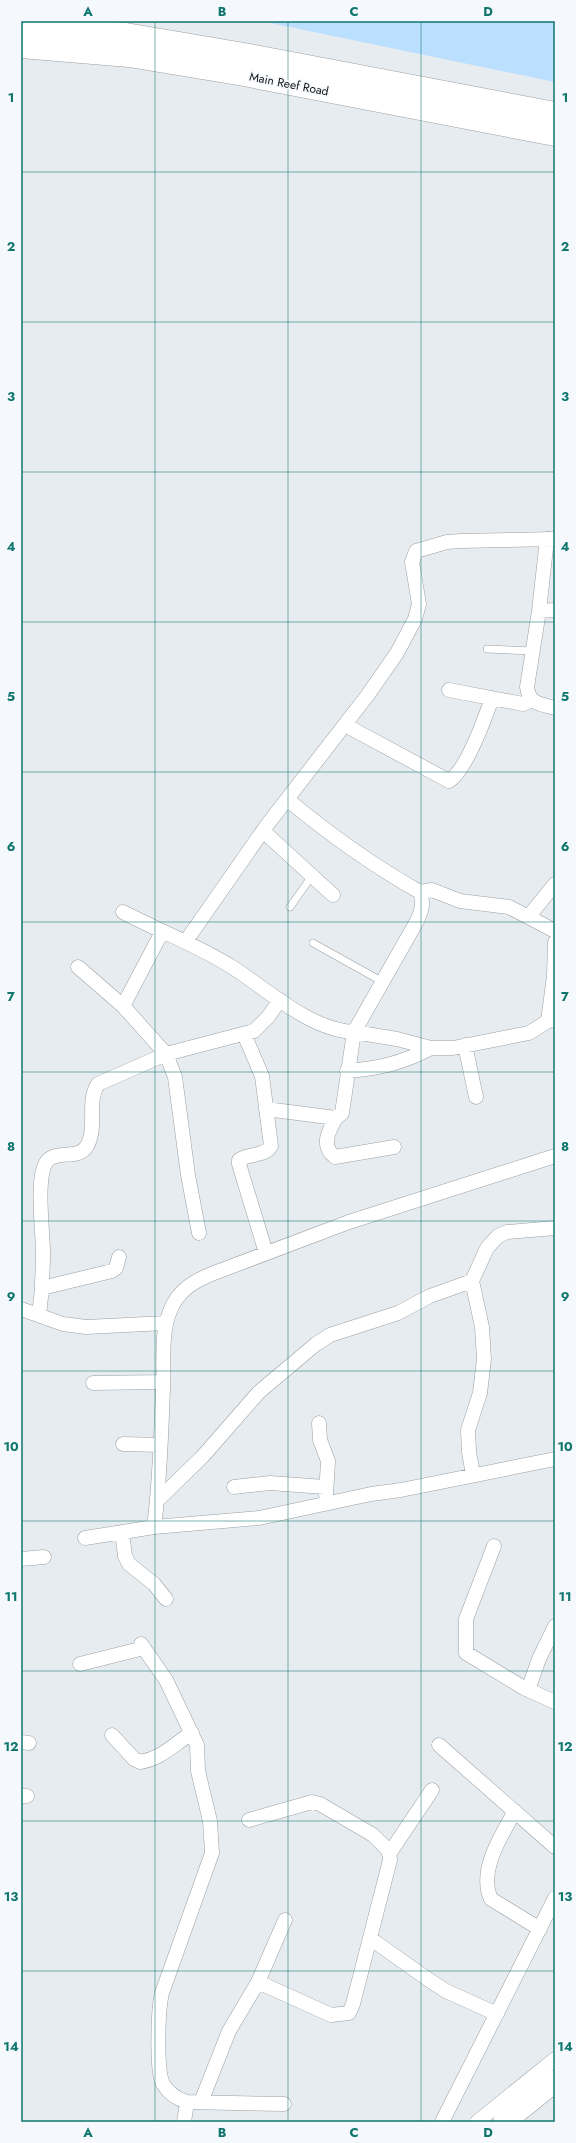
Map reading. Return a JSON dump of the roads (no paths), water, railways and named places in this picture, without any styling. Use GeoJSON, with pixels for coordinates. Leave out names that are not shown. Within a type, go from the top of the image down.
{"type":"FeatureCollection","features":[{"type":"Feature","properties":{"kind":"main road","name":"Main Reef Road"},"geometry":{"type":"LineString","coordinates":[[21,27],[126,28],[251,55],[555,113]]}},
{"type":"Feature","properties":{"kind":"main road","name":"Main Reef Road"},"geometry":{"type":"LineString","coordinates":[[21,47],[129,56],[244,75],[555,135]]}},
{"type":"Feature","properties":{"kind":"main road"},"geometry":{"type":"LineString","coordinates":[[504,2122],[555,2081]]}},
{"type":"Feature","properties":{"kind":"street"},"geometry":{"type":"LineString","coordinates":[[126,28],[129,56]]}},
{"type":"Feature","properties":{"kind":"street"},"geometry":{"type":"LineString","coordinates":[[186,942],[263,831],[345,725],[397,653],[417,612],[419,604],[412,562],[416,552],[447,542],[551,539],[527,687],[528,696],[532,700],[555,708]]}},
{"type":"Feature","properties":{"kind":"street"},"geometry":{"type":"LineString","coordinates":[[540,611],[555,610]]}},
{"type":"Feature","properties":{"kind":"street"},"geometry":{"type":"LineString","coordinates":[[449,690],[523,704],[532,700]]}},
{"type":"Feature","properties":{"kind":"street"},"geometry":{"type":"LineString","coordinates":[[345,725],[449,781],[454,778],[461,768],[482,725],[492,698]]}},
{"type":"Feature","properties":{"kind":"street"},"geometry":{"type":"LineString","coordinates":[[288,800],[327,832],[390,875],[420,892],[432,890],[460,901],[509,907],[555,930]]}},
{"type":"Feature","properties":{"kind":"street"},"geometry":{"type":"LineString","coordinates":[[263,831],[333,895]]}},
{"type":"Feature","properties":{"kind":"street"},"geometry":{"type":"LineString","coordinates":[[529,916],[555,884]]}},
{"type":"Feature","properties":{"kind":"street"},"geometry":{"type":"LineString","coordinates":[[394,1147],[335,1157],[332,1156],[326,1140],[327,1134],[336,1118],[342,1113],[347,1071],[354,1032],[423,908],[420,892]]}},
{"type":"Feature","properties":{"kind":"street"},"geometry":{"type":"LineString","coordinates":[[124,912],[162,932],[186,942],[232,967],[280,1000],[328,1028],[397,1038],[431,1048]]}},
{"type":"Feature","properties":{"kind":"street"},"geometry":{"type":"LineString","coordinates":[[123,1006],[162,932]]}},
{"type":"Feature","properties":{"kind":"street"},"geometry":{"type":"LineString","coordinates":[[347,1071],[376,1068],[400,1063],[431,1048],[465,1045],[529,1033],[551,1020],[555,942]]}},
{"type":"Feature","properties":{"kind":"street"},"geometry":{"type":"LineString","coordinates":[[78,967],[123,1006],[166,1054],[174,1077],[188,1175],[199,1234]]}},
{"type":"Feature","properties":{"kind":"street"},"geometry":{"type":"LineString","coordinates":[[39,1315],[42,1288],[43,1250],[41,1206],[44,1166],[53,1157],[81,1152],[86,1146],[93,1125],[93,1090],[98,1084],[166,1054],[244,1034],[254,1030],[268,1017],[280,1000]]}},
{"type":"Feature","properties":{"kind":"street"},"geometry":{"type":"LineString","coordinates":[[244,1034],[262,1076],[271,1146],[267,1151],[243,1157],[239,1160],[239,1164],[266,1253]]}},
{"type":"Feature","properties":{"kind":"street"},"geometry":{"type":"LineString","coordinates":[[465,1045],[476,1097]]}},
{"type":"Feature","properties":{"kind":"street"},"geometry":{"type":"LineString","coordinates":[[266,1109],[336,1118]]}},
{"type":"Feature","properties":{"kind":"street"},"geometry":{"type":"LineString","coordinates":[[154,1527],[158,1500],[164,1382],[164,1335],[166,1323],[176,1299],[192,1283],[349,1222],[555,1156]]}},
{"type":"Feature","properties":{"kind":"street"},"geometry":{"type":"LineString","coordinates":[[474,1475],[469,1452],[468,1430],[480,1393],[484,1360],[482,1327],[472,1281],[487,1248],[498,1236],[507,1232],[555,1228]]}},
{"type":"Feature","properties":{"kind":"street"},"geometry":{"type":"LineString","coordinates":[[42,1288],[112,1271],[116,1268],[119,1257]]}},
{"type":"Feature","properties":{"kind":"street"},"geometry":{"type":"LineString","coordinates":[[158,1500],[203,1456],[259,1392],[316,1344],[330,1335],[398,1313],[430,1296],[472,1281]]}},
{"type":"Feature","properties":{"kind":"street"},"geometry":{"type":"LineString","coordinates":[[21,1310],[63,1324],[86,1327],[166,1323]]}},
{"type":"Feature","properties":{"kind":"street"},"geometry":{"type":"LineString","coordinates":[[93,1383],[164,1382]]}},
{"type":"Feature","properties":{"kind":"street"},"geometry":{"type":"LineString","coordinates":[[319,1423],[320,1440],[328,1461],[325,1487],[327,1504]]}},
{"type":"Feature","properties":{"kind":"street"},"geometry":{"type":"LineString","coordinates":[[123,1444],[160,1445]]}},
{"type":"Feature","properties":{"kind":"street"},"geometry":{"type":"LineString","coordinates":[[85,1538],[154,1527],[259,1518],[555,1459]]}},
{"type":"Feature","properties":{"kind":"street"},"geometry":{"type":"LineString","coordinates":[[234,1487],[270,1483],[325,1487]]}},
{"type":"Feature","properties":{"kind":"street"},"geometry":{"type":"LineString","coordinates":[[122,1532],[125,1556],[129,1564],[154,1584],[166,1599]]}},
{"type":"Feature","properties":{"kind":"street"},"geometry":{"type":"LineString","coordinates":[[494,1546],[466,1618],[466,1653],[470,1657],[528,1690],[555,1702]]}},
{"type":"Feature","properties":{"kind":"street"},"geometry":{"type":"LineString","coordinates":[[21,1559],[44,1557]]}},
{"type":"Feature","properties":{"kind":"street"},"geometry":{"type":"LineString","coordinates":[[528,1690],[539,1659],[555,1626]]}},
{"type":"Feature","properties":{"kind":"street"},"geometry":{"type":"LineString","coordinates":[[80,1664],[143,1646],[166,1680],[197,1745],[198,1771],[210,1821],[212,1853],[162,1993],[159,2006],[163,2082],[176,2098],[194,2102],[284,2104]]}},
{"type":"Feature","properties":{"kind":"street"},"geometry":{"type":"LineString","coordinates":[[112,1735],[134,1759],[140,1762],[161,1756],[175,1744],[192,1733]]}},
{"type":"Feature","properties":{"kind":"street"},"geometry":{"type":"LineString","coordinates":[[439,1745],[555,1847]]}},
{"type":"Feature","properties":{"kind":"street"},"geometry":{"type":"LineString","coordinates":[[389,1854],[432,1790]]}},
{"type":"Feature","properties":{"kind":"street"},"geometry":{"type":"LineString","coordinates":[[249,1820],[312,1802],[320,1804],[373,1835],[389,1851],[390,1860],[371,1939],[353,2004],[349,2013],[332,2015],[258,1982]]}},
{"type":"Feature","properties":{"kind":"street"},"geometry":{"type":"LineString","coordinates":[[515,1811],[496,1846],[488,1873],[488,1893],[491,1899],[540,1928]]}},
{"type":"Feature","properties":{"kind":"street"},"geometry":{"type":"LineString","coordinates":[[442,2122],[555,1898]]}},
{"type":"Feature","properties":{"kind":"street"},"geometry":{"type":"LineString","coordinates":[[184,2122],[229,2031],[258,1982],[285,1920]]}},
{"type":"Feature","properties":{"kind":"street"},"geometry":{"type":"LineString","coordinates":[[371,1939],[446,1991],[496,2014]]}},
{"type":"Feature","properties":{"kind":"street"},"geometry":{"type":"LineString","coordinates":[[477,2122],[555,2059]]}},
{"type":"Feature","properties":{"kind":"lane"},"geometry":{"type":"LineString","coordinates":[[487,649],[533,651]]}},
{"type":"Feature","properties":{"kind":"lane"},"geometry":{"type":"LineString","coordinates":[[290,907],[312,876]]}},
{"type":"Feature","properties":{"kind":"lane"},"geometry":{"type":"LineString","coordinates":[[313,943],[383,982]]}}]}
